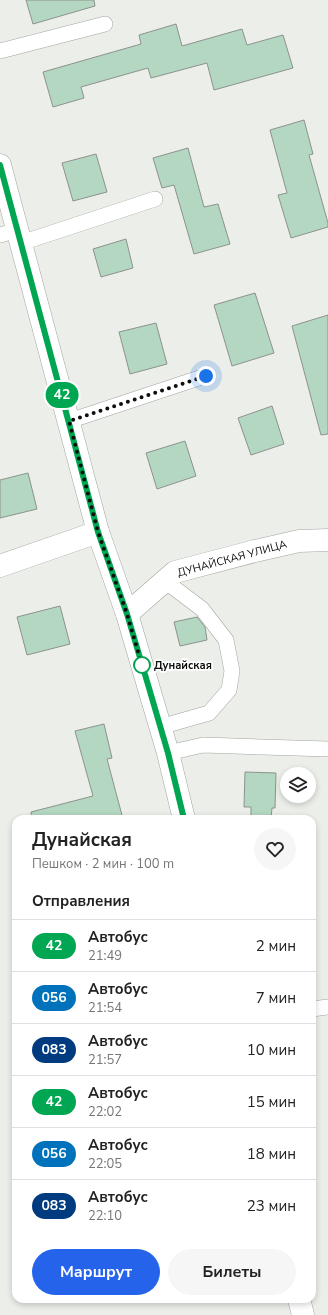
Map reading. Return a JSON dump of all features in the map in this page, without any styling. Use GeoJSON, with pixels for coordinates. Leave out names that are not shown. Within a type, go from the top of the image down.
{"type":"FeatureCollection","features":[{"type":"Feature","properties":{"kind":"street"},"geometry":{"type":"LineString","coordinates":[[0,165],[13,236],[69,421],[98,532],[127,614],[168,753],[183,815]]}},
{"type":"Feature","properties":{"kind":"street"},"geometry":{"type":"LineString","coordinates":[[0,566],[98,532]]}},
{"type":"Feature","properties":{"kind":"street","name":"ДУНАЙСКАЯ УЛИЦА"},"geometry":{"type":"LineString","coordinates":[[127,614],[175,572],[299,541],[328,540]]}},
{"type":"Feature","properties":{"kind":"street"},"geometry":{"type":"LineString","coordinates":[[300,1303],[303,1315]]}},
{"type":"Feature","properties":{"kind":"lane"},"geometry":{"type":"LineString","coordinates":[[0,51],[105,24]]}},
{"type":"Feature","properties":{"kind":"lane"},"geometry":{"type":"LineString","coordinates":[[13,236],[155,199]]}},
{"type":"Feature","properties":{"kind":"lane"},"geometry":{"type":"LineString","coordinates":[[69,421],[206,376]]}},
{"type":"Feature","properties":{"kind":"lane"},"geometry":{"type":"LineString","coordinates":[[160,727],[209,713],[229,690],[232,671],[226,640],[202,609],[165,580]]}},
{"type":"Feature","properties":{"kind":"lane"},"geometry":{"type":"LineString","coordinates":[[168,753],[204,745],[328,749]]}},
{"type":"Feature","properties":{"kind":"lane"},"geometry":{"type":"LineString","coordinates":[[316,1008],[328,1007]]}},
{"type":"Feature","properties":{"kind":"building"},"geometry":{"type":"Polygon","coordinates":[[[26,0],[94,0],[95,6],[33,24],[26,0]]]}},
{"type":"Feature","properties":{"kind":"building"},"geometry":{"type":"Polygon","coordinates":[[[176,24],[182,46],[242,29],[247,45],[283,35],[293,68],[214,90],[207,63],[151,78],[148,68],[81,87],[84,98],[53,107],[43,72],[141,44],[139,35],[176,24]]]}},
{"type":"Feature","properties":{"kind":"building"},"geometry":{"type":"Polygon","coordinates":[[[304,120],[313,154],[309,155],[328,227],[291,238],[278,195],[287,193],[270,130],[304,120]]]}},
{"type":"Feature","properties":{"kind":"building"},"geometry":{"type":"Polygon","coordinates":[[[188,148],[204,207],[218,204],[230,244],[194,254],[174,185],[162,188],[153,158],[188,148]]]}},
{"type":"Feature","properties":{"kind":"building"},"geometry":{"type":"Polygon","coordinates":[[[96,154],[107,192],[73,201],[62,163],[96,154]]]}},
{"type":"Feature","properties":{"kind":"building"},"geometry":{"type":"Polygon","coordinates":[[[126,239],[133,268],[101,277],[93,249],[126,239]]]}},
{"type":"Feature","properties":{"kind":"building"},"geometry":{"type":"Polygon","coordinates":[[[255,293],[274,353],[232,366],[214,305],[255,293]]]}},
{"type":"Feature","properties":{"kind":"building"},"geometry":{"type":"Polygon","coordinates":[[[328,315],[328,434],[321,435],[292,326],[328,315]]]}},
{"type":"Feature","properties":{"kind":"building"},"geometry":{"type":"Polygon","coordinates":[[[156,323],[167,364],[130,374],[119,332],[156,323]]]}},
{"type":"Feature","properties":{"kind":"building"},"geometry":{"type":"Polygon","coordinates":[[[272,406],[284,444],[251,455],[238,418],[272,406]]]}},
{"type":"Feature","properties":{"kind":"building"},"geometry":{"type":"Polygon","coordinates":[[[185,441],[196,476],[157,489],[146,453],[185,441]]]}},
{"type":"Feature","properties":{"kind":"building"},"geometry":{"type":"Polygon","coordinates":[[[28,473],[37,509],[0,518],[0,480],[28,473]]]}},
{"type":"Feature","properties":{"kind":"building"},"geometry":{"type":"Polygon","coordinates":[[[60,606],[70,644],[27,655],[17,617],[60,606]]]}},
{"type":"Feature","properties":{"kind":"building"},"geometry":{"type":"Polygon","coordinates":[[[197,617],[205,627],[207,640],[180,646],[174,622],[197,617]]]}},
{"type":"Feature","properties":{"kind":"building"},"geometry":{"type":"Polygon","coordinates":[[[104,724],[112,758],[107,759],[122,815],[31,815],[31,812],[93,796],[75,731],[104,724]]]}},
{"type":"Feature","properties":{"kind":"building"},"geometry":{"type":"Polygon","coordinates":[[[245,772],[276,773],[275,808],[272,808],[271,815],[251,815],[251,807],[244,807],[245,772]]]}},
{"type":"Feature","properties":{"kind":"bus line","name":"42"},"geometry":{"type":"LineString","coordinates":[[0,165],[98,532],[127,614],[168,753],[183,815]]}},
{"type":"Feature","properties":{"kind":"place","name":"Дунайская"},"geometry":{"type":"Point","coordinates":[142,665]}},
{"type":"Feature","properties":{"kind":"route"},"geometry":{"type":"LineString","coordinates":[[142,665],[127,614],[98,532],[69,421],[206,376]]}}]}
